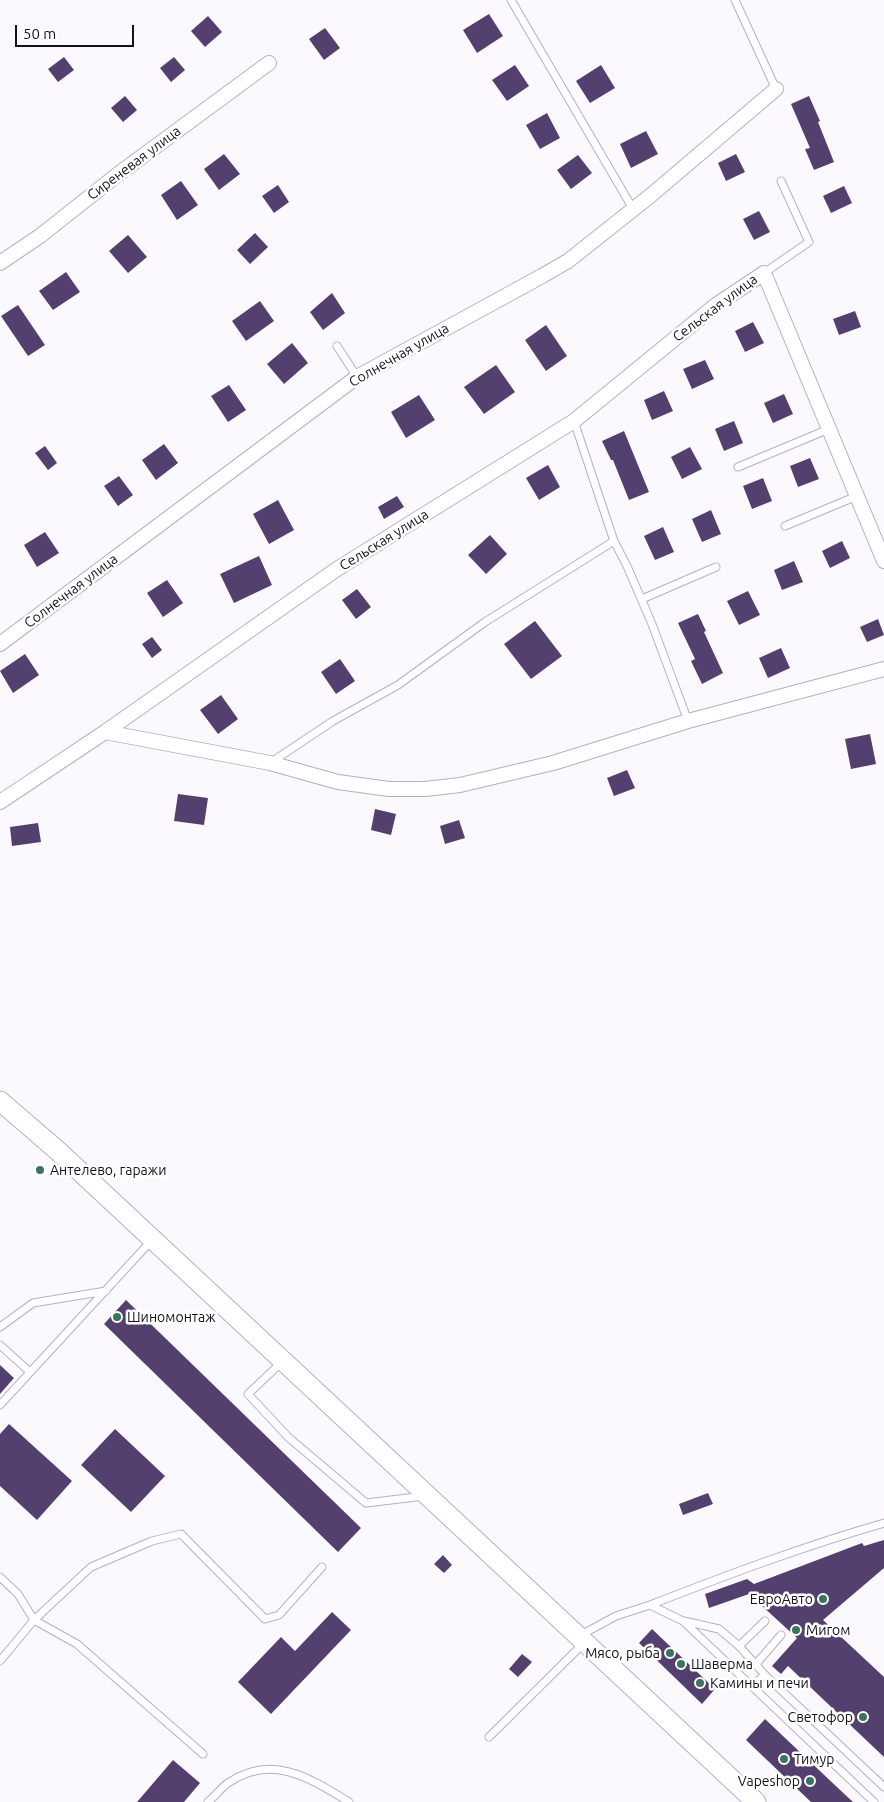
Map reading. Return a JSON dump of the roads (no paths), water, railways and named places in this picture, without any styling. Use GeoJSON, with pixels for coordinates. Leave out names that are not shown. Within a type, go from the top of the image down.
{"type":"FeatureCollection","features":[{"type":"Feature","properties":{"kind":"main road"},"geometry":{"type":"LineString","coordinates":[[0,1101],[58,1151],[153,1239],[756,1802]]}},
{"type":"Feature","properties":{"kind":"street","name":"Сиреневая улица"},"geometry":{"type":"LineString","coordinates":[[0,264],[40,236],[117,175],[269,63]]}},
{"type":"Feature","properties":{"kind":"street","name":"Солнечная улица"},"geometry":{"type":"LineString","coordinates":[[0,644],[357,377],[568,261],[776,89]]}},
{"type":"Feature","properties":{"kind":"street","name":"Сельская улица"},"geometry":{"type":"LineString","coordinates":[[0,802],[105,732],[337,569],[574,421],[716,305],[764,272]]}},
{"type":"Feature","properties":{"kind":"street"},"geometry":{"type":"LineString","coordinates":[[764,272],[884,561]]}},
{"type":"Feature","properties":{"kind":"street"},"geometry":{"type":"LineString","coordinates":[[105,732],[270,763],[338,782],[389,789],[425,790],[460,785],[553,762],[688,721],[884,669]]}},
{"type":"Feature","properties":{"kind":"lane"},"geometry":{"type":"LineString","coordinates":[[511,0],[633,209]]}},
{"type":"Feature","properties":{"kind":"lane"},"geometry":{"type":"LineString","coordinates":[[735,0],[776,89]]}},
{"type":"Feature","properties":{"kind":"lane"},"geometry":{"type":"LineString","coordinates":[[764,272],[809,242],[781,181]]}},
{"type":"Feature","properties":{"kind":"lane"},"geometry":{"type":"LineString","coordinates":[[337,346],[357,377]]}},
{"type":"Feature","properties":{"kind":"lane"},"geometry":{"type":"LineString","coordinates":[[574,421],[614,542],[642,599],[688,721]]}},
{"type":"Feature","properties":{"kind":"lane"},"geometry":{"type":"LineString","coordinates":[[738,467],[829,429]]}},
{"type":"Feature","properties":{"kind":"lane"},"geometry":{"type":"LineString","coordinates":[[786,526],[857,496]]}},
{"type":"Feature","properties":{"kind":"lane"},"geometry":{"type":"LineString","coordinates":[[270,763],[333,721],[398,685],[485,622],[614,542]]}},
{"type":"Feature","properties":{"kind":"lane"},"geometry":{"type":"LineString","coordinates":[[642,599],[716,567]]}},
{"type":"Feature","properties":{"kind":"lane"},"geometry":{"type":"LineString","coordinates":[[0,1405],[153,1239]]}},
{"type":"Feature","properties":{"kind":"lane"},"geometry":{"type":"LineString","coordinates":[[0,1326],[33,1303],[106,1291]]}},
{"type":"Feature","properties":{"kind":"lane"},"geometry":{"type":"LineString","coordinates":[[0,1345],[30,1372]]}},
{"type":"Feature","properties":{"kind":"lane"},"geometry":{"type":"LineString","coordinates":[[283,1361],[248,1394],[288,1437],[366,1503],[427,1496]]}},
{"type":"Feature","properties":{"kind":"lane"},"geometry":{"type":"LineString","coordinates":[[489,1737],[581,1640],[616,1616],[845,1534],[884,1524]]}},
{"type":"Feature","properties":{"kind":"lane"},"geometry":{"type":"LineString","coordinates":[[0,1661],[34,1620],[91,1568],[152,1540],[181,1534],[265,1619],[279,1615],[322,1567]]}},
{"type":"Feature","properties":{"kind":"lane"},"geometry":{"type":"LineString","coordinates":[[0,1577],[18,1594],[34,1620],[77,1644],[202,1754]]}},
{"type":"Feature","properties":{"kind":"lane"},"geometry":{"type":"LineString","coordinates":[[650,1605],[683,1621],[719,1629],[739,1646],[765,1675],[884,1786]]}},
{"type":"Feature","properties":{"kind":"lane"},"geometry":{"type":"LineString","coordinates":[[683,1621],[874,1802]]}},
{"type":"Feature","properties":{"kind":"lane"},"geometry":{"type":"LineString","coordinates":[[739,1646],[765,1621]]}},
{"type":"Feature","properties":{"kind":"lane"},"geometry":{"type":"LineString","coordinates":[[756,1664],[781,1635]]}},
{"type":"Feature","properties":{"kind":"lane"},"geometry":{"type":"LineString","coordinates":[[751,1686],[765,1675]]}},
{"type":"Feature","properties":{"kind":"lane"},"geometry":{"type":"LineString","coordinates":[[208,1802],[226,1784],[244,1774],[265,1769],[290,1771],[349,1802]]}},
{"type":"Feature","properties":{"kind":"place","name":"Антелево, гаражи"},"geometry":{"type":"Point","coordinates":[40,1170]}},
{"type":"Feature","properties":{"kind":"place","name":"Шиномонтаж"},"geometry":{"type":"Point","coordinates":[117,1317]}},
{"type":"Feature","properties":{"kind":"place","name":"ЕвроАвто"},"geometry":{"type":"Point","coordinates":[823,1599]}},
{"type":"Feature","properties":{"kind":"place","name":"Мигом"},"geometry":{"type":"Point","coordinates":[796,1630]}},
{"type":"Feature","properties":{"kind":"place","name":"Мясо, рыба"},"geometry":{"type":"Point","coordinates":[670,1653]}},
{"type":"Feature","properties":{"kind":"place","name":"Шаверма"},"geometry":{"type":"Point","coordinates":[681,1664]}},
{"type":"Feature","properties":{"kind":"place","name":"Камины и печи"},"geometry":{"type":"Point","coordinates":[700,1683]}},
{"type":"Feature","properties":{"kind":"place","name":"Светофор"},"geometry":{"type":"Point","coordinates":[863,1717]}},
{"type":"Feature","properties":{"kind":"place","name":"Тимур"},"geometry":{"type":"Point","coordinates":[784,1759]}},
{"type":"Feature","properties":{"kind":"place","name":"Vapeshop"},"geometry":{"type":"Point","coordinates":[810,1781]}}]}
